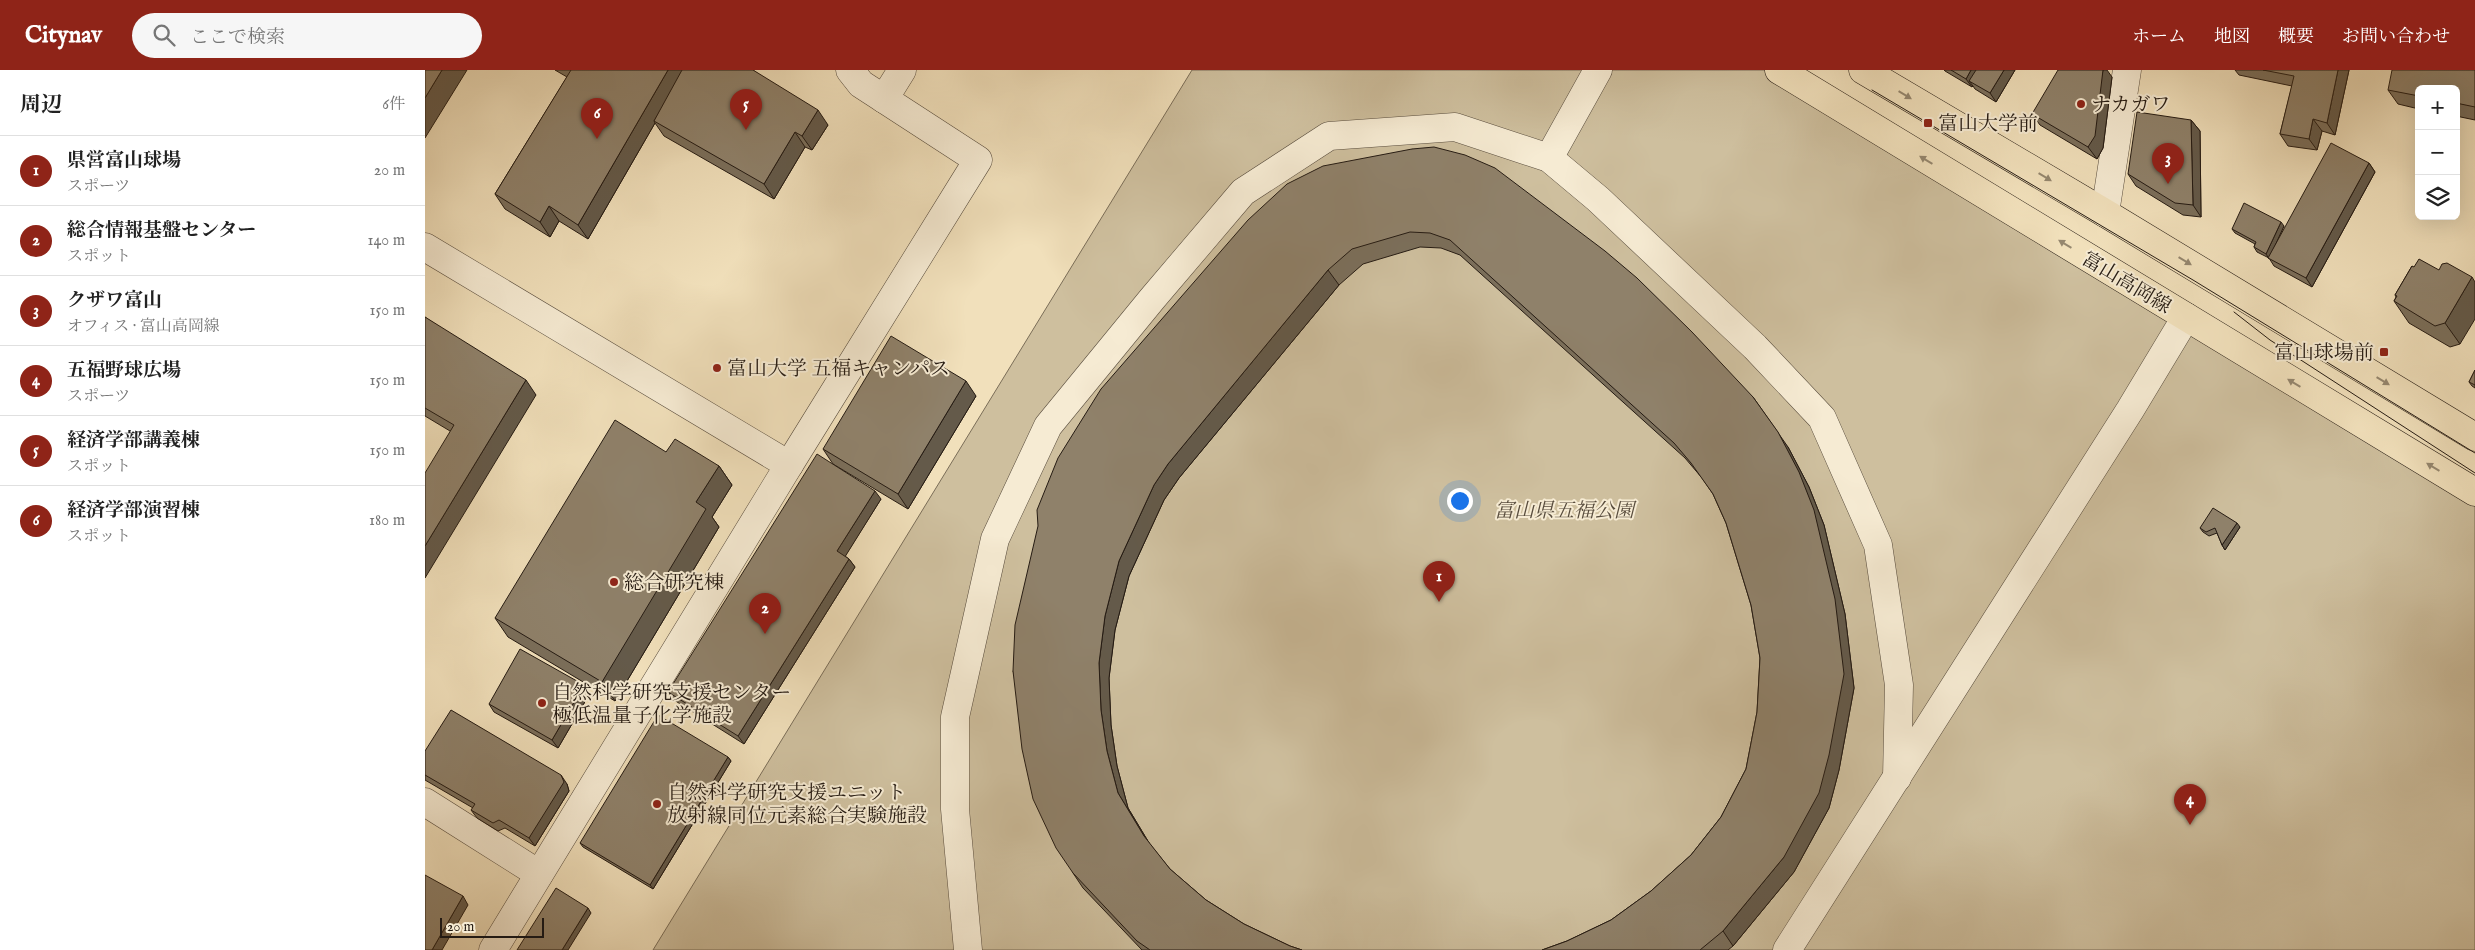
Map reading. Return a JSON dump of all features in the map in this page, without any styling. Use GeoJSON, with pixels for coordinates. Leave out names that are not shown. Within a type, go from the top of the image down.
{"type":"FeatureCollection","features":[{"type":"Feature","properties":{"kind":"main road","name":"富山高岡線"},"geometry":{"type":"LineString","coordinates":[[1779,70],[2475,492]]}},
{"type":"Feature","properties":{"kind":"main road"},"geometry":{"type":"LineString","coordinates":[[1863,70],[2105,213],[2475,437]]}},
{"type":"Feature","properties":{"kind":"street"},"geometry":{"type":"LineString","coordinates":[[493,950],[789,464],[978,160],[861,84],[850,70]]}},
{"type":"Feature","properties":{"kind":"street"},"geometry":{"type":"LineString","coordinates":[[884,99],[902,70]]}},
{"type":"Feature","properties":{"kind":"street"},"geometry":{"type":"LineString","coordinates":[[1549,158],[1598,70]]}},
{"type":"Feature","properties":{"kind":"street"},"geometry":{"type":"LineString","coordinates":[[2105,213],[2127,70]]}},
{"type":"Feature","properties":{"kind":"street"},"geometry":{"type":"LineString","coordinates":[[968,950],[955,809],[955,717],[995,539],[1048,426],[1243,192],[1329,136],[1455,127],[1549,158],[1598,200],[1755,347],[1822,418],[1879,545],[1899,685],[1897,778]]}},
{"type":"Feature","properties":{"kind":"street"},"geometry":{"type":"LineString","coordinates":[[425,247],[624,368],[789,464]]}},
{"type":"Feature","properties":{"kind":"street"},"geometry":{"type":"LineString","coordinates":[[1787,950],[2130,410],[2186,317]]}},
{"type":"Feature","properties":{"kind":"street"},"geometry":{"type":"LineString","coordinates":[[425,802],[539,874]]}},
{"type":"Feature","properties":{"kind":"green space","name":"富山県五福公園"},"geometry":{"type":"Polygon","coordinates":[[[1192,70],[1783,70],[2186,317],[2475,506],[2475,950],[653,950],[1192,70]]]}},
{"type":"Feature","properties":{"kind":"building"},"geometry":{"type":"Polygon","coordinates":[[[425,70],[442,70],[425,98],[425,70]]]}},
{"type":"Feature","properties":{"kind":"building"},"geometry":{"type":"Polygon","coordinates":[[[571,70],[668,70],[578,225],[549,206],[540,222],[495,194],[571,70]]]}},
{"type":"Feature","properties":{"kind":"building"},"geometry":{"type":"Polygon","coordinates":[[[682,70],[753,70],[818,110],[802,136],[795,132],[764,184],[654,121],[682,70]]]}},
{"type":"Feature","properties":{"kind":"building"},"geometry":{"type":"Polygon","coordinates":[[[1951,70],[1971,70],[1966,79],[1951,70]]]}},
{"type":"Feature","properties":{"kind":"building"},"geometry":{"type":"Polygon","coordinates":[[[1976,70],[2004,70],[1990,93],[1969,81],[1976,70]]]}},
{"type":"Feature","properties":{"kind":"building","name":"ナカガワ"},"geometry":{"type":"Polygon","coordinates":[[[2058,70],[2103,70],[2095,136],[2088,147],[2032,114],[2058,70]]]}},
{"type":"Feature","properties":{"kind":"building"},"geometry":{"type":"Polygon","coordinates":[[[2263,70],[2338,70],[2327,123],[2313,119],[2309,139],[2280,134],[2294,76],[2263,70]]]}},
{"type":"Feature","properties":{"kind":"building"},"geometry":{"type":"Polygon","coordinates":[[[2392,70],[2475,70],[2475,107],[2460,104],[2460,85],[2415,85],[2415,95],[2388,90],[2392,70]]]}},
{"type":"Feature","properties":{"kind":"building"},"geometry":{"type":"Polygon","coordinates":[[[2137,112],[2191,120],[2193,205],[2175,203],[2128,174],[2137,112]]]}},
{"type":"Feature","properties":{"kind":"building"},"geometry":{"type":"Polygon","coordinates":[[[2331,143],[2369,163],[2306,278],[2268,258],[2331,143]]]}},
{"type":"Feature","properties":{"kind":"building"},"geometry":{"type":"Polygon","coordinates":[[[1434,147],[1465,155],[1495,168],[1605,251],[1637,278],[1692,332],[1753,397],[1778,432],[1799,472],[1814,510],[1835,599],[1844,674],[1829,755],[1819,793],[1784,857],[1723,931],[1700,950],[1542,950],[1567,941],[1611,920],[1651,891],[1691,855],[1721,817],[1746,769],[1757,712],[1760,658],[1751,605],[1726,523],[1713,494],[1674,443],[1450,240],[1430,233],[1410,232],[1352,249],[1328,270],[1168,464],[1154,485],[1119,561],[1105,616],[1099,663],[1101,710],[1107,751],[1118,793],[1144,836],[1170,869],[1206,900],[1244,924],[1302,950],[1150,950],[1137,941],[1073,873],[1056,848],[1033,799],[1022,749],[1013,671],[1015,625],[1038,526],[1037,510],[1058,458],[1101,389],[1248,220],[1287,184],[1323,166],[1412,149],[1434,147]]]}},
{"type":"Feature","properties":{"kind":"building"},"geometry":{"type":"Polygon","coordinates":[[[2244,203],[2281,222],[2266,254],[2254,247],[2256,242],[2232,229],[2244,203]]]}},
{"type":"Feature","properties":{"kind":"building"},"geometry":{"type":"Polygon","coordinates":[[[2419,259],[2439,270],[2442,264],[2447,263],[2472,277],[2445,323],[2435,326],[2394,301],[2397,296],[2395,295],[2412,266],[2414,267],[2419,259]]]}},
{"type":"Feature","properties":{"kind":"building"},"geometry":{"type":"Polygon","coordinates":[[[425,317],[526,380],[425,546],[425,473],[454,425],[425,408],[425,317]]]}},
{"type":"Feature","properties":{"kind":"building"},"geometry":{"type":"Polygon","coordinates":[[[891,336],[966,381],[898,494],[823,449],[891,336]]]}},
{"type":"Feature","properties":{"kind":"building"},"geometry":{"type":"Polygon","coordinates":[[[2475,370],[2475,385],[2469,382],[2475,370]]]}},
{"type":"Feature","properties":{"kind":"building","name":"総合研究棟"},"geometry":{"type":"Polygon","coordinates":[[[615,420],[666,452],[675,439],[719,466],[696,502],[706,509],[602,682],[495,618],[615,420]]]}},
{"type":"Feature","properties":{"kind":"building"},"geometry":{"type":"Polygon","coordinates":[[[817,454],[875,491],[837,551],[849,559],[738,736],[668,692],[817,454]]]}},
{"type":"Feature","properties":{"kind":"building"},"geometry":{"type":"Polygon","coordinates":[[[2213,508],[2237,523],[2222,545],[2215,528],[2206,532],[2200,528],[2213,508]]]}},
{"type":"Feature","properties":{"kind":"building","name":"自然科学研究支援センター 極低温量子化学施設"},"geometry":{"type":"Polygon","coordinates":[[[520,649],[584,685],[552,740],[489,704],[520,649]]]}},
{"type":"Feature","properties":{"kind":"building"},"geometry":{"type":"Polygon","coordinates":[[[451,710],[561,775],[564,782],[529,838],[499,820],[493,823],[471,810],[475,804],[425,775],[425,751],[451,710]]]}},
{"type":"Feature","properties":{"kind":"building","name":"自然科学研究支援ユニット 放射線同位元素総合実験施設"},"geometry":{"type":"Polygon","coordinates":[[[658,715],[728,757],[650,885],[580,843],[658,715]]]}},
{"type":"Feature","properties":{"kind":"building"},"geometry":{"type":"Polygon","coordinates":[[[425,875],[463,896],[432,950],[425,950],[425,875]]]}},
{"type":"Feature","properties":{"kind":"building"},"geometry":{"type":"Polygon","coordinates":[[[556,888],[588,908],[562,950],[517,950],[556,888]]]}},
{"type":"Feature","properties":{"kind":"tram line"},"geometry":{"type":"LineString","coordinates":[[1872,90],[2193,280],[2475,453]]}},
{"type":"Feature","properties":{"kind":"tram line"},"geometry":{"type":"LineString","coordinates":[[2234,312],[2270,340],[2475,473]]}},
{"type":"Feature","properties":{"kind":"place","name":"ナカガワ"},"geometry":{"type":"Point","coordinates":[2081,104]}},
{"type":"Feature","properties":{"kind":"place","name":"富山大学前"},"geometry":{"type":"Point","coordinates":[1928,123]}},
{"type":"Feature","properties":{"kind":"place","name":"経済学部講義棟"},"geometry":{"type":"Point","coordinates":[746,130]}},
{"type":"Feature","properties":{"kind":"place","name":"経済学部演習棟"},"geometry":{"type":"Point","coordinates":[597,139]}},
{"type":"Feature","properties":{"kind":"place","name":"クザワ富山"},"geometry":{"type":"Point","coordinates":[2168,184]}},
{"type":"Feature","properties":{"kind":"place","name":"富山球場前"},"geometry":{"type":"Point","coordinates":[2384,352]}},
{"type":"Feature","properties":{"kind":"place","name":"富山大学 五福キャンパス"},"geometry":{"type":"Point","coordinates":[717,368]}},
{"type":"Feature","properties":{"kind":"place","name":"総合研究棟"},"geometry":{"type":"Point","coordinates":[614,582]}},
{"type":"Feature","properties":{"kind":"place","name":"県営富山球場"},"geometry":{"type":"Point","coordinates":[1439,602]}},
{"type":"Feature","properties":{"kind":"place","name":"総合情報基盤センター"},"geometry":{"type":"Point","coordinates":[765,634]}},
{"type":"Feature","properties":{"kind":"place","name":"自然科学研究支援センター 極低温量子化学施設"},"geometry":{"type":"Point","coordinates":[542,703]}},
{"type":"Feature","properties":{"kind":"place","name":"自然科学研究支援ユニット 放射線同位元素総合実験施設"},"geometry":{"type":"Point","coordinates":[657,804]}},
{"type":"Feature","properties":{"kind":"place","name":"五福野球広場"},"geometry":{"type":"Point","coordinates":[2190,825]}}]}
